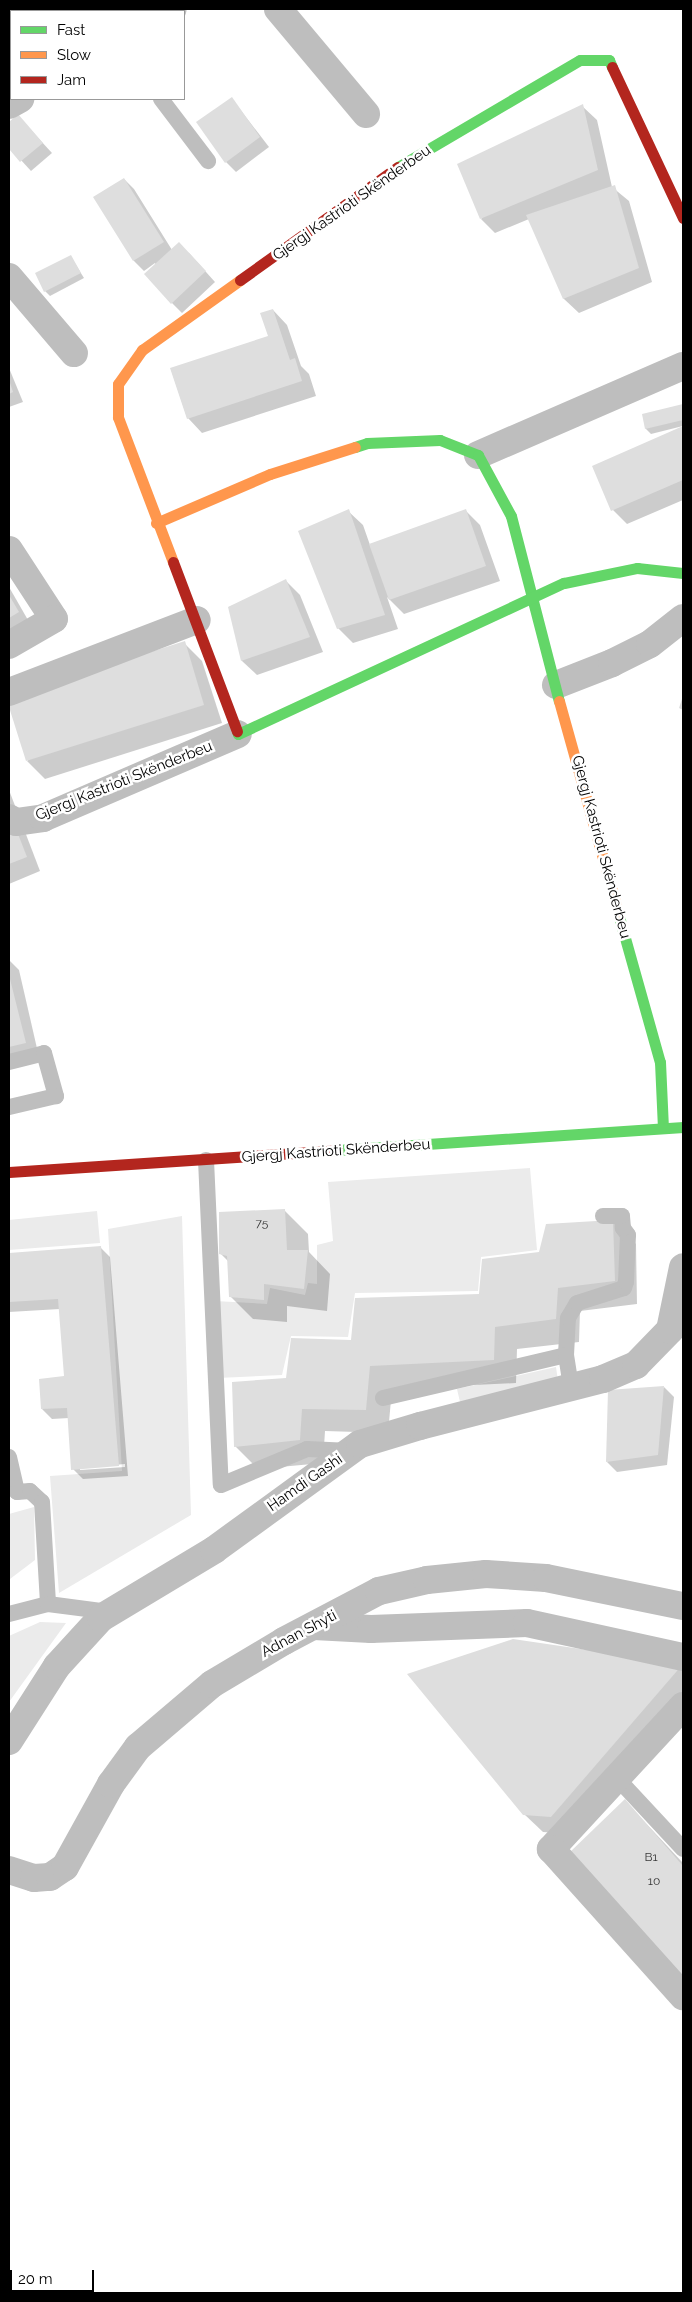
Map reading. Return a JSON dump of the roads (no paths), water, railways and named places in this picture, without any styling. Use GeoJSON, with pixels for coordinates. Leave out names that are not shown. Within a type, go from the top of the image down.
{"type":"FeatureCollection","features":[{"type":"Feature","properties":{"kind":"street"},"geometry":{"type":"LineString","coordinates":[[278,9],[366,114]]}},
{"type":"Feature","properties":{"kind":"street","name":"Gjergj Kastrioti Skënderbeu"},"geometry":{"type":"LineString","coordinates":[[238,734],[197,620],[156,523],[118,417],[118,384],[142,350],[399,166],[580,60],[609,60],[683,218]]}},
{"type":"Feature","properties":{"kind":"street"},"geometry":{"type":"LineString","coordinates":[[9,277],[74,353]]}},
{"type":"Feature","properties":{"kind":"street"},"geometry":{"type":"LineString","coordinates":[[156,523],[270,474],[366,443],[440,440],[478,456],[683,366]]}},
{"type":"Feature","properties":{"kind":"street","name":"Gjergj Kastrioti Skënderbeu"},"geometry":{"type":"LineString","coordinates":[[478,456],[511,516],[530,598],[556,684],[660,1062],[663,1128]]}},
{"type":"Feature","properties":{"kind":"street"},"geometry":{"type":"LineString","coordinates":[[9,550],[54,619],[9,645]]}},
{"type":"Feature","properties":{"kind":"street"},"geometry":{"type":"LineString","coordinates":[[530,598],[564,583],[607,572],[637,568],[683,573]]}},
{"type":"Feature","properties":{"kind":"street","name":"Gjergj Kastrioti Skënderbeu"},"geometry":{"type":"LineString","coordinates":[[9,818],[16,822],[43,818],[238,734],[422,651],[530,598]]}},
{"type":"Feature","properties":{"kind":"street"},"geometry":{"type":"LineString","coordinates":[[556,684],[620,659],[650,644],[683,618]]}},
{"type":"Feature","properties":{"kind":"street"},"geometry":{"type":"LineString","coordinates":[[9,692],[197,620]]}},
{"type":"Feature","properties":{"kind":"street","name":"Gjergj Kastrioti Skënderbeu"},"geometry":{"type":"LineString","coordinates":[[9,1172],[683,1127]]}},
{"type":"Feature","properties":{"kind":"street","name":"Hamdi Gashi"},"geometry":{"type":"LineString","coordinates":[[9,1740],[57,1666],[110,1612],[214,1550],[360,1444],[420,1426],[571,1388],[636,1365],[675,1338],[683,1267]]}},
{"type":"Feature","properties":{"kind":"street","name":"Adnan Shyti"},"geometry":{"type":"LineString","coordinates":[[9,1870],[34,1878],[50,1877],[66,1867],[111,1784],[138,1747],[212,1684],[313,1626],[379,1592],[427,1580],[486,1574],[546,1578],[683,1606]]}},
{"type":"Feature","properties":{"kind":"street"},"geometry":{"type":"LineString","coordinates":[[313,1626],[371,1629],[527,1623],[683,1657]]}},
{"type":"Feature","properties":{"kind":"street"},"geometry":{"type":"LineString","coordinates":[[680,1716],[617,1778],[551,1849],[683,1996]]}},
{"type":"Feature","properties":{"kind":"lane"},"geometry":{"type":"LineString","coordinates":[[163,100],[208,161]]}},
{"type":"Feature","properties":{"kind":"lane"},"geometry":{"type":"LineString","coordinates":[[9,1062],[44,1054],[56,1096],[9,1107]]}},
{"type":"Feature","properties":{"kind":"lane"},"geometry":{"type":"LineString","coordinates":[[206,1160],[220,1485],[307,1449],[351,1451]]}},
{"type":"Feature","properties":{"kind":"lane"},"geometry":{"type":"LineString","coordinates":[[571,1388],[566,1355],[568,1318],[576,1303],[624,1288],[626,1282],[628,1235],[623,1228],[622,1216],[603,1216]]}},
{"type":"Feature","properties":{"kind":"lane"},"geometry":{"type":"LineString","coordinates":[[383,1398],[566,1355]]}},
{"type":"Feature","properties":{"kind":"lane"},"geometry":{"type":"LineString","coordinates":[[9,1457],[17,1492],[30,1491],[42,1502],[48,1604]]}},
{"type":"Feature","properties":{"kind":"lane"},"geometry":{"type":"LineString","coordinates":[[9,1614],[48,1604],[110,1612]]}},
{"type":"Feature","properties":{"kind":"lane"},"geometry":{"type":"LineString","coordinates":[[617,1778],[683,1849]]}}]}
